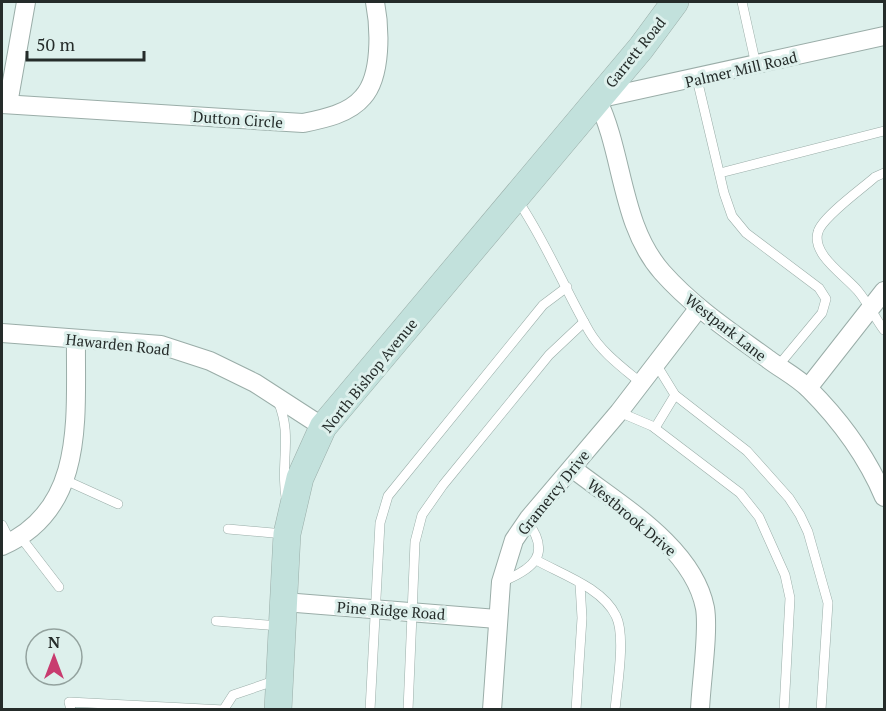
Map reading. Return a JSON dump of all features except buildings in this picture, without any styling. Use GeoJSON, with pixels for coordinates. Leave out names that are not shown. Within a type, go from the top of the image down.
{"type":"FeatureCollection","features":[{"type":"Feature","properties":{"kind":"main road","name":"Garrett Road"},"geometry":{"type":"LineString","coordinates":[[597,99],[652,2]]}},
{"type":"Feature","properties":{"kind":"main road","name":"Garrett Road"},"geometry":{"type":"LineString","coordinates":[[597,99],[641,48],[675,2]]}},
{"type":"Feature","properties":{"kind":"main road","name":"North Bishop Avenue"},"geometry":{"type":"LineString","coordinates":[[278,710],[289,526],[300,478],[323,427],[597,99]]}},
{"type":"Feature","properties":{"kind":"street","name":"Dutton Circle"},"geometry":{"type":"LineString","coordinates":[[26,2],[5,104],[303,123],[334,116],[363,97],[375,70],[380,27],[375,2]]}},
{"type":"Feature","properties":{"kind":"street","name":"Palmer Mill Road"},"geometry":{"type":"LineString","coordinates":[[597,99],[697,79],[885,36]]}},
{"type":"Feature","properties":{"kind":"street","name":"Westpark Lane"},"geometry":{"type":"LineString","coordinates":[[597,99],[606,116],[637,231],[662,271],[698,309],[807,388],[865,459],[885,497]]}},
{"type":"Feature","properties":{"kind":"street"},"geometry":{"type":"LineString","coordinates":[[807,388],[885,291]]}},
{"type":"Feature","properties":{"kind":"street","name":"Gramercy Drive"},"geometry":{"type":"LineString","coordinates":[[492,710],[501,582],[514,540],[527,521],[619,412],[698,309]]}},
{"type":"Feature","properties":{"kind":"street","name":"Hawarden Road"},"geometry":{"type":"LineString","coordinates":[[2,333],[160,345],[210,361],[275,396],[323,427]]}},
{"type":"Feature","properties":{"kind":"street"},"geometry":{"type":"LineString","coordinates":[[10,541],[38,522],[63,488],[75,447],[76,339]]}},
{"type":"Feature","properties":{"kind":"street","name":"Westbrook Drive"},"geometry":{"type":"LineString","coordinates":[[572,468],[664,540],[694,578],[705,610],[700,710]]}},
{"type":"Feature","properties":{"kind":"street","name":"Pine Ridge Road"},"geometry":{"type":"LineString","coordinates":[[283,614],[377,609],[497,619]]}},
{"type":"Feature","properties":{"kind":"lane"},"geometry":{"type":"LineString","coordinates":[[742,2],[756,65]]}},
{"type":"Feature","properties":{"kind":"lane"},"geometry":{"type":"LineString","coordinates":[[697,79],[732,216],[746,233],[819,288],[826,299],[822,313],[778,366]]}},
{"type":"Feature","properties":{"kind":"lane"},"geometry":{"type":"LineString","coordinates":[[720,173],[885,131]]}},
{"type":"Feature","properties":{"kind":"lane"},"geometry":{"type":"LineString","coordinates":[[885,173],[875,177],[825,221],[818,230],[817,238],[828,259],[859,292],[869,310],[885,330]]}},
{"type":"Feature","properties":{"kind":"lane"},"geometry":{"type":"LineString","coordinates":[[516,197],[535,226],[584,322],[605,351],[641,383]]}},
{"type":"Feature","properties":{"kind":"lane"},"geometry":{"type":"LineString","coordinates":[[370,710],[380,522],[388,496],[543,305],[567,287]]}},
{"type":"Feature","properties":{"kind":"lane"},"geometry":{"type":"LineString","coordinates":[[408,710],[415,542],[422,515],[549,355],[584,322]]}},
{"type":"Feature","properties":{"kind":"lane"},"geometry":{"type":"LineString","coordinates":[[656,364],[675,395],[747,451],[789,498],[808,532],[828,603],[821,710]]}},
{"type":"Feature","properties":{"kind":"lane"},"geometry":{"type":"LineString","coordinates":[[655,428],[675,395]]}},
{"type":"Feature","properties":{"kind":"lane"},"geometry":{"type":"LineString","coordinates":[[228,529],[289,526],[284,482],[286,421],[275,396]]}},
{"type":"Feature","properties":{"kind":"lane"},"geometry":{"type":"LineString","coordinates":[[619,412],[655,428],[740,493],[759,517],[785,575],[790,609],[784,710]]}},
{"type":"Feature","properties":{"kind":"lane"},"geometry":{"type":"LineString","coordinates":[[65,480],[118,504]]}},
{"type":"Feature","properties":{"kind":"lane"},"geometry":{"type":"LineString","coordinates":[[501,582],[529,568],[536,560],[539,545],[537,534],[527,521]]}},
{"type":"Feature","properties":{"kind":"lane"},"geometry":{"type":"LineString","coordinates":[[2,525],[10,541],[59,587]]}},
{"type":"Feature","properties":{"kind":"lane"},"geometry":{"type":"LineString","coordinates":[[536,560],[602,598],[617,618],[619,637],[615,710]]}},
{"type":"Feature","properties":{"kind":"lane"},"geometry":{"type":"LineString","coordinates":[[576,710],[582,618],[580,584]]}},
{"type":"Feature","properties":{"kind":"lane"},"geometry":{"type":"LineString","coordinates":[[216,621],[283,614]]}},
{"type":"Feature","properties":{"kind":"lane"},"geometry":{"type":"LineString","coordinates":[[71,710],[69,702],[148,708],[224,709],[233,695],[280,679]]}}]}
